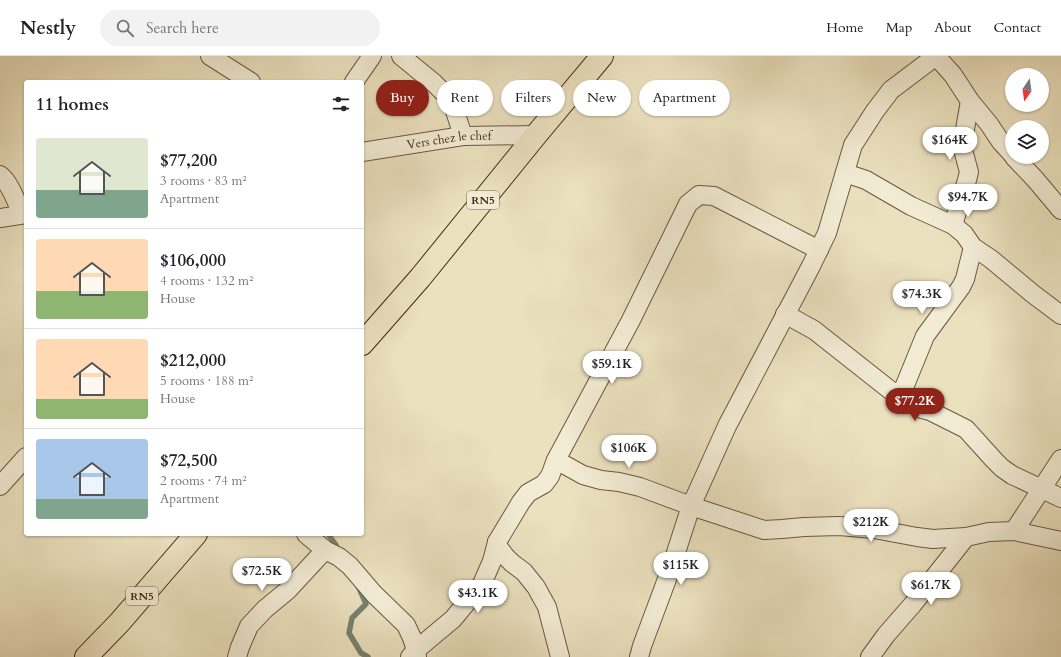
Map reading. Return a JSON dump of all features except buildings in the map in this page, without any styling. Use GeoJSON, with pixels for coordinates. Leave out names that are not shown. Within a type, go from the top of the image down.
{"type":"FeatureCollection","features":[{"type":"Feature","properties":{"kind":"highway","name":"RN5"},"geometry":{"type":"LineString","coordinates":[[364,342],[420,278],[602,56]]}},
{"type":"Feature","properties":{"kind":"highway","name":"RN5"},"geometry":{"type":"LineString","coordinates":[[87,657],[119,623],[194,536]]}},
{"type":"Feature","properties":{"kind":"street"},"geometry":{"type":"LineString","coordinates":[[210,56],[248,80]]}},
{"type":"Feature","properties":{"kind":"street"},"geometry":{"type":"LineString","coordinates":[[355,80],[372,56]]}},
{"type":"Feature","properties":{"kind":"street"},"geometry":{"type":"LineString","coordinates":[[401,56],[434,83],[448,97],[454,108],[463,136]]}},
{"type":"Feature","properties":{"kind":"street"},"geometry":{"type":"LineString","coordinates":[[639,657],[670,571],[691,506],[728,426],[827,233],[853,145],[875,111],[892,90],[936,56],[953,75],[970,101],[1005,146]]}},
{"type":"Feature","properties":{"kind":"street"},"geometry":{"type":"LineString","coordinates":[[953,225],[967,180],[968,172],[962,146],[970,101]]}},
{"type":"Feature","properties":{"kind":"street","name":"Vers chez le chef"},"geometry":{"type":"LineString","coordinates":[[364,152],[463,136],[536,135]]}},
{"type":"Feature","properties":{"kind":"street"},"geometry":{"type":"LineString","coordinates":[[1021,164],[1061,210]]}},
{"type":"Feature","properties":{"kind":"street"},"geometry":{"type":"LineString","coordinates":[[845,173],[866,180],[911,206],[953,225],[964,234],[973,247],[991,259],[1061,315]]}},
{"type":"Feature","properties":{"kind":"street"},"geometry":{"type":"LineString","coordinates":[[0,175],[4,178],[24,214],[0,218]]}},
{"type":"Feature","properties":{"kind":"street"},"geometry":{"type":"LineString","coordinates":[[414,654],[453,620],[482,584],[492,561],[497,542],[521,502],[528,493],[544,484],[550,476],[556,460],[631,320],[688,204],[699,195],[714,196],[819,250]]}},
{"type":"Feature","properties":{"kind":"street"},"geometry":{"type":"LineString","coordinates":[[901,395],[925,336],[961,287],[965,279],[973,247]]}},
{"type":"Feature","properties":{"kind":"street"},"geometry":{"type":"LineString","coordinates":[[786,314],[814,330],[896,394],[912,397],[922,409],[930,411],[966,429],[1002,468],[1012,475],[1061,498]]}},
{"type":"Feature","properties":{"kind":"street"},"geometry":{"type":"LineString","coordinates":[[1014,531],[1061,458]]}},
{"type":"Feature","properties":{"kind":"street"},"geometry":{"type":"LineString","coordinates":[[0,486],[24,459]]}},
{"type":"Feature","properties":{"kind":"street"},"geometry":{"type":"LineString","coordinates":[[556,460],[582,475],[640,487],[691,506],[764,530],[839,526],[874,529],[933,539],[966,537],[990,532],[1014,531],[1061,541]]}},
{"type":"Feature","properties":{"kind":"street"},"geometry":{"type":"LineString","coordinates":[[308,536],[325,550],[339,557],[350,566],[374,594],[406,625],[412,638],[414,654]]}},
{"type":"Feature","properties":{"kind":"street"},"geometry":{"type":"LineString","coordinates":[[870,657],[886,635],[913,604],[966,537]]}},
{"type":"Feature","properties":{"kind":"street"},"geometry":{"type":"LineString","coordinates":[[497,542],[499,548],[505,556],[524,572],[536,587],[546,607],[560,657]]}},
{"type":"Feature","properties":{"kind":"street"},"geometry":{"type":"LineString","coordinates":[[237,657],[242,641],[250,626],[265,609],[288,590],[325,550]]}},
{"type":"Feature","properties":{"kind":"waterway"},"geometry":{"type":"LineString","coordinates":[[329,536],[336,545],[337,551]]}},
{"type":"Feature","properties":{"kind":"waterway"},"geometry":{"type":"LineString","coordinates":[[358,586],[366,604],[352,618],[349,633],[361,653],[368,657]]}}]}
